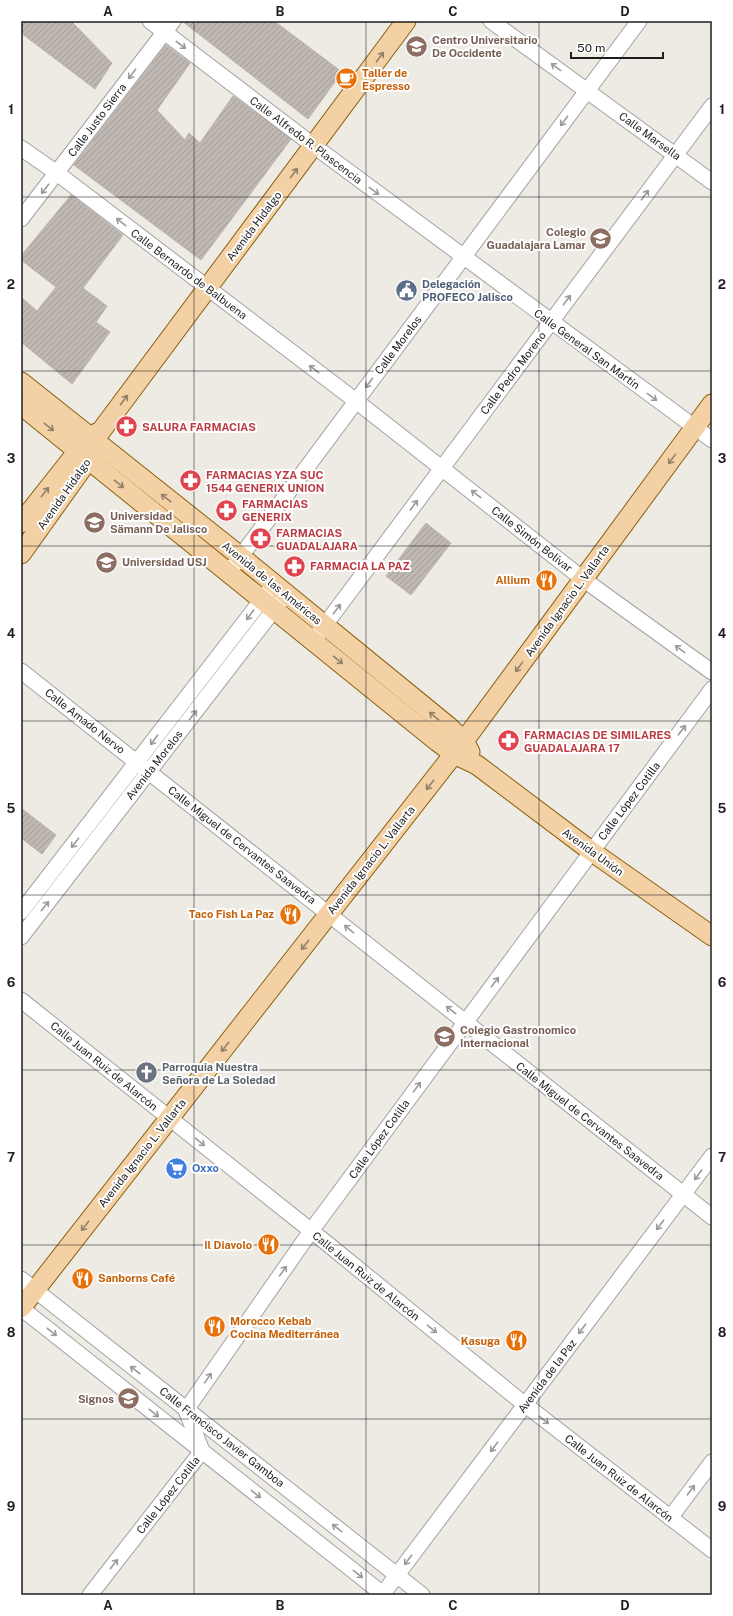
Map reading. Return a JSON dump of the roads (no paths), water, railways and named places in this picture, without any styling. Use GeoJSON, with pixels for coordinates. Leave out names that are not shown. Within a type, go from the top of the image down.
{"type":"FeatureCollection","features":[{"type":"Feature","properties":{"kind":"main road","name":"Avenida Hidalgo"},"geometry":{"type":"LineString","coordinates":[[21,554],[91,444],[406,21]]}},
{"type":"Feature","properties":{"kind":"main road","name":"Avenida de las Américas"},"geometry":{"type":"LineString","coordinates":[[21,382],[91,444],[229,572],[313,640],[459,748]]}},
{"type":"Feature","properties":{"kind":"main road","name":"Avenida Ignacio L. Vallarta"},"geometry":{"type":"LineString","coordinates":[[21,1308],[28,1285],[170,1118],[459,748],[712,404]]}},
{"type":"Feature","properties":{"kind":"main road","name":"Avenida de las Américas"},"geometry":{"type":"LineString","coordinates":[[21,405],[91,444],[240,556],[324,625],[459,748]]}},
{"type":"Feature","properties":{"kind":"main road","name":"Avenida Hidalgo"},"geometry":{"type":"LineString","coordinates":[[21,523],[91,444]]}},
{"type":"Feature","properties":{"kind":"main road","name":"Avenida Unión"},"geometry":{"type":"LineString","coordinates":[[459,748],[477,765],[592,852],[712,936]]}},
{"type":"Feature","properties":{"kind":"street","name":"Calle Alfredo R. Plascencia"},"geometry":{"type":"LineString","coordinates":[[150,21],[169,27],[314,146],[464,256]]}},
{"type":"Feature","properties":{"kind":"street","name":"Calle Marsella"},"geometry":{"type":"LineString","coordinates":[[491,21],[676,154],[712,182]]}},
{"type":"Feature","properties":{"kind":"street","name":"Calle Morelos"},"geometry":{"type":"LineString","coordinates":[[229,572],[639,21]]}},
{"type":"Feature","properties":{"kind":"street","name":"Calle Justo Sierra"},"geometry":{"type":"LineString","coordinates":[[21,220],[169,27]]}},
{"type":"Feature","properties":{"kind":"street","name":"Calle Pedro Moreno"},"geometry":{"type":"LineString","coordinates":[[313,640],[712,106]]}},
{"type":"Feature","properties":{"kind":"street","name":"Calle Bernardo de Balbuena"},"geometry":{"type":"LineString","coordinates":[[21,148],[57,173],[207,289],[356,401]]}},
{"type":"Feature","properties":{"kind":"street","name":"Calle General San Martín"},"geometry":{"type":"LineString","coordinates":[[464,256],[712,440]]}},
{"type":"Feature","properties":{"kind":"street","name":"Calle Simón Bolívar"},"geometry":{"type":"LineString","coordinates":[[356,401],[583,579],[712,672]]}},
{"type":"Feature","properties":{"kind":"street","name":"Avenida Morelos"},"geometry":{"type":"LineString","coordinates":[[21,937],[143,767],[280,589]]}},
{"type":"Feature","properties":{"kind":"street","name":"Calle Amado Nervo"},"geometry":{"type":"LineString","coordinates":[[21,671],[143,767]]}},
{"type":"Feature","properties":{"kind":"street","name":"Calle López Cotilla"},"geometry":{"type":"LineString","coordinates":[[90,1595],[202,1451],[186,1410],[311,1231],[712,689]]}},
{"type":"Feature","properties":{"kind":"street","name":"Avenida Morelos"},"geometry":{"type":"LineString","coordinates":[[21,912],[143,767]]}},
{"type":"Feature","properties":{"kind":"street","name":"Calle Miguel de Cervantes Saavedra"},"geometry":{"type":"LineString","coordinates":[[143,767],[712,1216]]}},
{"type":"Feature","properties":{"kind":"street","name":"Calle Juan Ruiz de Alarcón"},"geometry":{"type":"LineString","coordinates":[[21,1000],[311,1231],[525,1405],[712,1550]]}},
{"type":"Feature","properties":{"kind":"street","name":"Avenida de la Paz"},"geometry":{"type":"LineString","coordinates":[[383,1595],[712,1156]]}},
{"type":"Feature","properties":{"kind":"street","name":"Calle Francisco Javier Gamboa"},"geometry":{"type":"LineString","coordinates":[[28,1285],[422,1595]]}},
{"type":"Feature","properties":{"kind":"street"},"geometry":{"type":"LineString","coordinates":[[21,1308],[383,1595]]}},
{"type":"Feature","properties":{"kind":"street"},"geometry":{"type":"LineString","coordinates":[[670,1518],[712,1462]]}},
{"type":"Feature","properties":{"kind":"place","name":"Centro Universitario De Occidente"},"geometry":{"type":"Point","coordinates":[416,46]}},
{"type":"Feature","properties":{"kind":"place","name":"Taller de Espresso"},"geometry":{"type":"Point","coordinates":[346,79]}},
{"type":"Feature","properties":{"kind":"place","name":"Colegio Guadalajara Lamar"},"geometry":{"type":"Point","coordinates":[601,238]}},
{"type":"Feature","properties":{"kind":"place","name":"Delegación PROFECO Jalisco"},"geometry":{"type":"Point","coordinates":[406,290]}},
{"type":"Feature","properties":{"kind":"place","name":"SALURA FARMACIAS"},"geometry":{"type":"Point","coordinates":[127,427]}},
{"type":"Feature","properties":{"kind":"place","name":"FARMACIAS YZA SUC 1544 GENERIX UNION"},"geometry":{"type":"Point","coordinates":[191,481]}},
{"type":"Feature","properties":{"kind":"place","name":"FARMACIAS GENERIX"},"geometry":{"type":"Point","coordinates":[226,510]}},
{"type":"Feature","properties":{"kind":"place","name":"Universidad Sämann De Jalisco"},"geometry":{"type":"Point","coordinates":[95,522]}},
{"type":"Feature","properties":{"kind":"place","name":"FARMACIAS GUADALAJARA"},"geometry":{"type":"Point","coordinates":[261,539]}},
{"type":"Feature","properties":{"kind":"place","name":"Universidad USJ"},"geometry":{"type":"Point","coordinates":[107,562]}},
{"type":"Feature","properties":{"kind":"place","name":"FARMACIA LA PAZ"},"geometry":{"type":"Point","coordinates":[294,566]}},
{"type":"Feature","properties":{"kind":"place","name":"Allium"},"geometry":{"type":"Point","coordinates":[546,580]}},
{"type":"Feature","properties":{"kind":"place","name":"FARMACIAS DE SIMILARES GUADALAJARA 17"},"geometry":{"type":"Point","coordinates":[508,741]}},
{"type":"Feature","properties":{"kind":"place","name":"Taco Fish La Paz"},"geometry":{"type":"Point","coordinates":[290,914]}},
{"type":"Feature","properties":{"kind":"place","name":"Colegio Gastronomico Internacional"},"geometry":{"type":"Point","coordinates":[445,1036]}},
{"type":"Feature","properties":{"kind":"place","name":"Parroquia Nuestra Señora de La Soledad"},"geometry":{"type":"Point","coordinates":[147,1073]}},
{"type":"Feature","properties":{"kind":"place","name":"Oxxo"},"geometry":{"type":"Point","coordinates":[176,1168]}},
{"type":"Feature","properties":{"kind":"place","name":"Il Diavolo"},"geometry":{"type":"Point","coordinates":[268,1245]}},
{"type":"Feature","properties":{"kind":"place","name":"Sanborns Café"},"geometry":{"type":"Point","coordinates":[82,1278]}},
{"type":"Feature","properties":{"kind":"place","name":"Morocco Kebab Cocina Mediterránea"},"geometry":{"type":"Point","coordinates":[214,1327]}},
{"type":"Feature","properties":{"kind":"place","name":"Kasuga"},"geometry":{"type":"Point","coordinates":[516,1341]}},
{"type":"Feature","properties":{"kind":"place","name":"Signos"},"geometry":{"type":"Point","coordinates":[129,1399]}}]}
